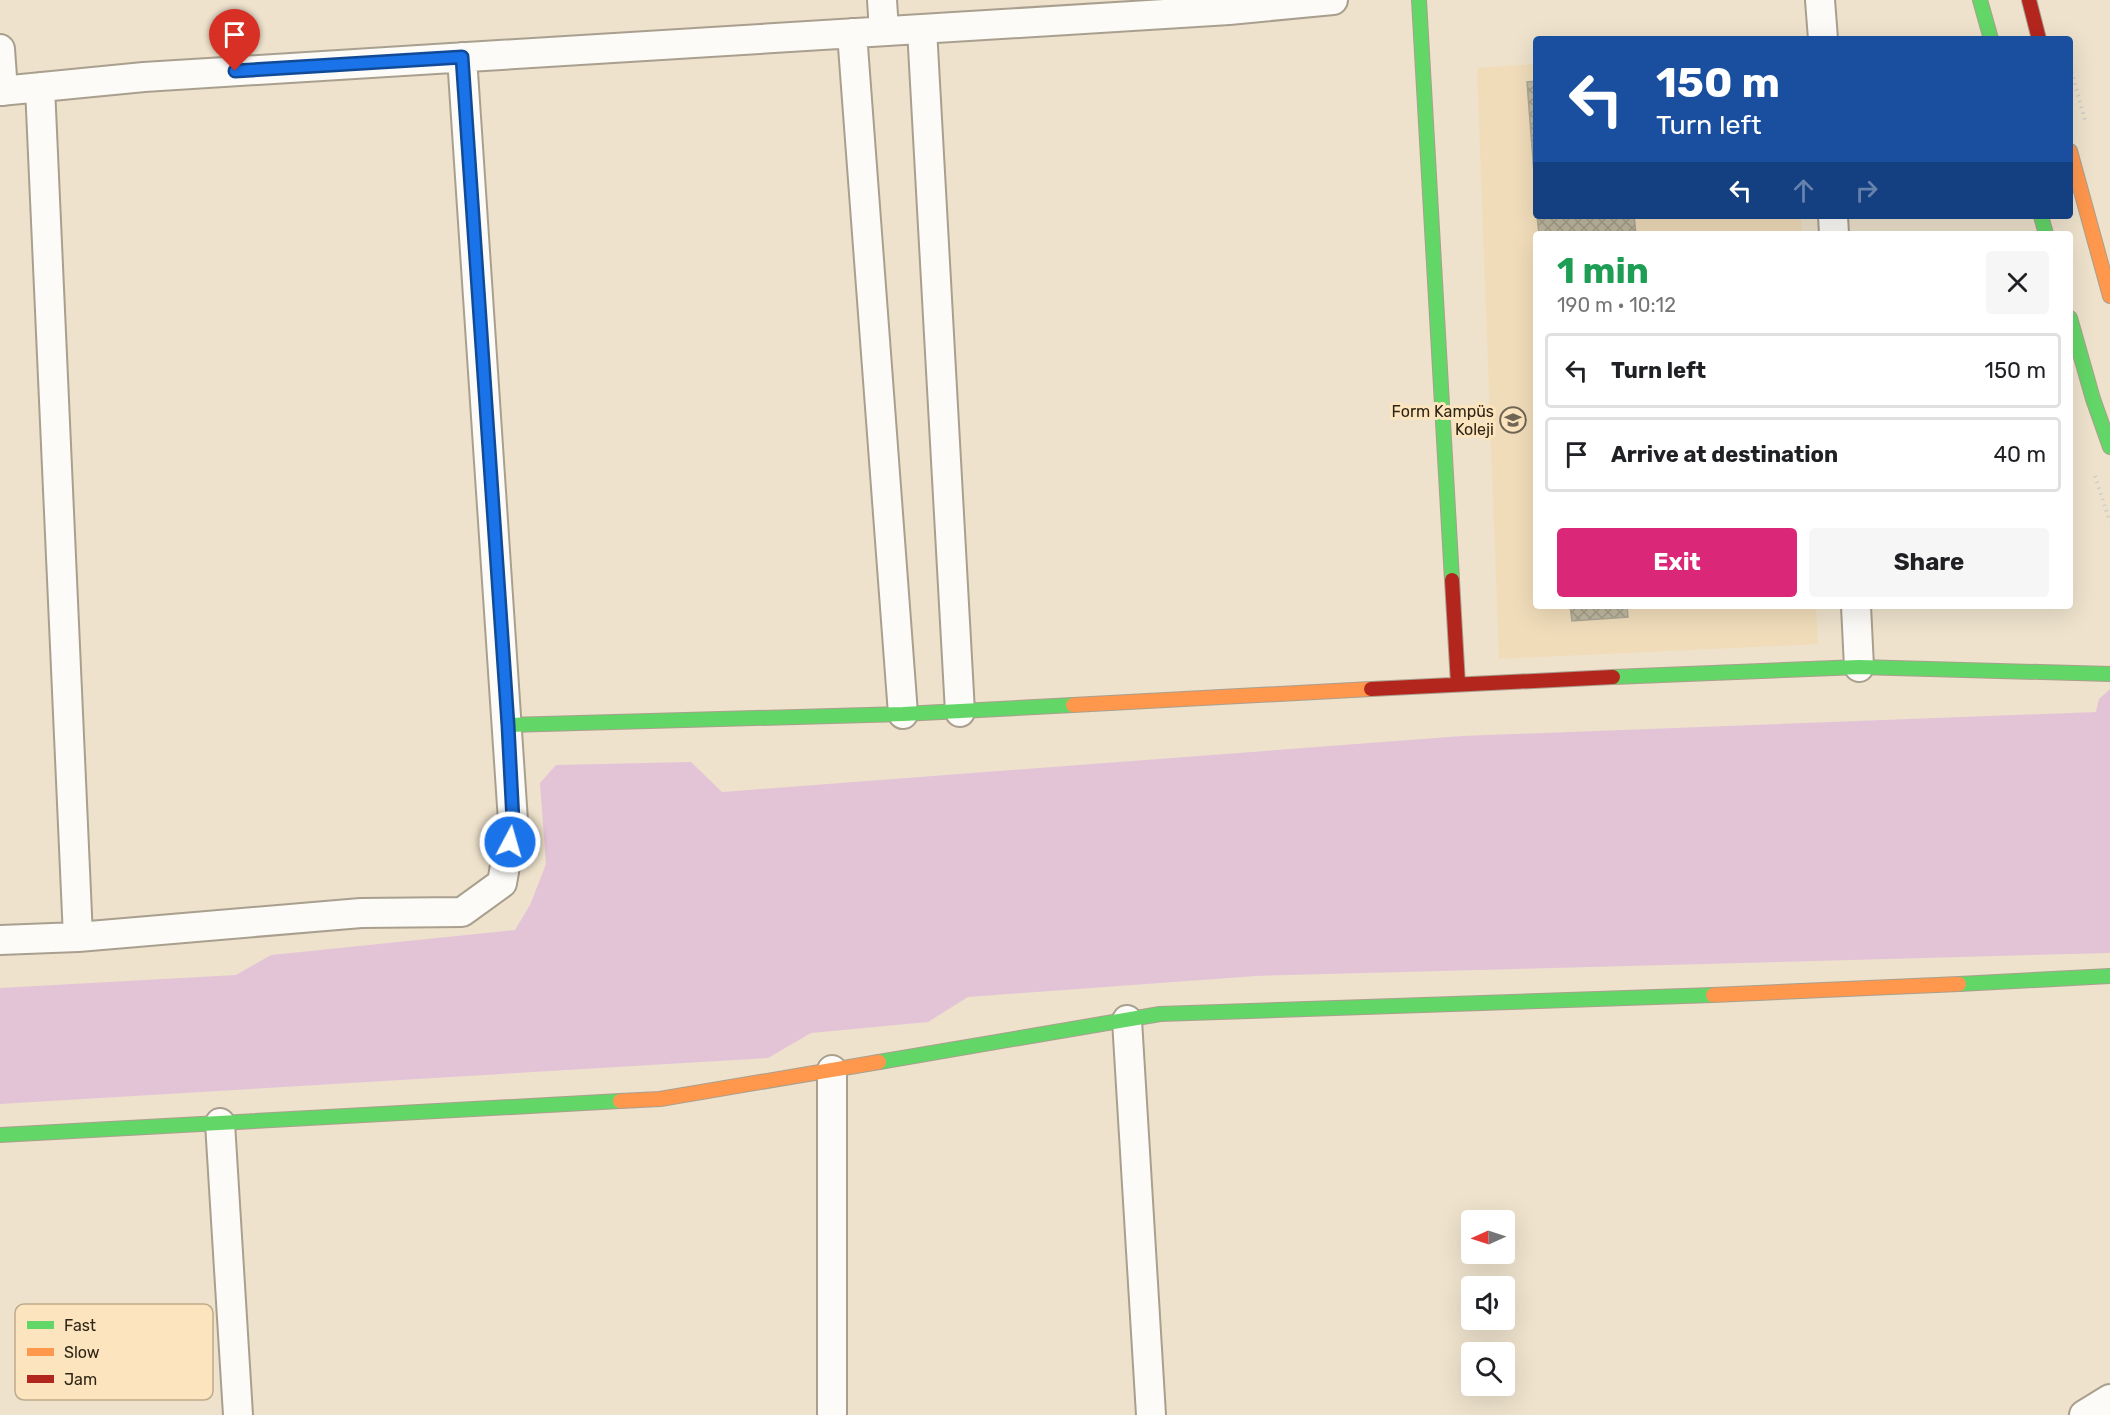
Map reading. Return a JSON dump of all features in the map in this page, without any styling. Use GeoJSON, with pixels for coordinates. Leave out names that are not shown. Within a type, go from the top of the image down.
{"type":"FeatureCollection","features":[{"type":"Feature","properties":{"kind":"street"},"geometry":{"type":"LineString","coordinates":[[882,0],[884,31]]}},
{"type":"Feature","properties":{"kind":"street"},"geometry":{"type":"LineString","coordinates":[[0,49],[2,91],[144,77],[1229,10],[1333,0]]}},
{"type":"Feature","properties":{"kind":"street"},"geometry":{"type":"LineString","coordinates":[[1419,0],[1458,684]]}},
{"type":"Feature","properties":{"kind":"street"},"geometry":{"type":"LineString","coordinates":[[1820,0],[1823,36]]}},
{"type":"Feature","properties":{"kind":"street"},"geometry":{"type":"LineString","coordinates":[[1980,0],[1990,36]]}},
{"type":"Feature","properties":{"kind":"street"},"geometry":{"type":"LineString","coordinates":[[2029,0],[2038,36]]}},
{"type":"Feature","properties":{"kind":"street"},"geometry":{"type":"LineString","coordinates":[[922,29],[960,712]]}},
{"type":"Feature","properties":{"kind":"street"},"geometry":{"type":"LineString","coordinates":[[852,33],[903,714]]}},
{"type":"Feature","properties":{"kind":"street"},"geometry":{"type":"LineString","coordinates":[[0,940],[78,937],[361,914],[462,912],[502,883],[513,821],[462,57]]}},
{"type":"Feature","properties":{"kind":"street"},"geometry":{"type":"LineString","coordinates":[[40,87],[78,937]]}},
{"type":"Feature","properties":{"kind":"street"},"geometry":{"type":"LineString","coordinates":[[2073,162],[2110,296]]}},
{"type":"Feature","properties":{"kind":"street"},"geometry":{"type":"LineString","coordinates":[[2073,329],[2093,399],[2110,447]]}},
{"type":"Feature","properties":{"kind":"street"},"geometry":{"type":"LineString","coordinates":[[1856,609],[1859,666]]}},
{"type":"Feature","properties":{"kind":"street"},"geometry":{"type":"LineString","coordinates":[[508,725],[960,712],[1458,684],[1859,666],[2110,674]]}},
{"type":"Feature","properties":{"kind":"street"},"geometry":{"type":"LineString","coordinates":[[0,1135],[660,1100],[1160,1014],[1756,994],[2110,976]]}},
{"type":"Feature","properties":{"kind":"street"},"geometry":{"type":"LineString","coordinates":[[1127,1020],[1152,1415]]}},
{"type":"Feature","properties":{"kind":"street"},"geometry":{"type":"LineString","coordinates":[[832,1070],[832,1415]]}},
{"type":"Feature","properties":{"kind":"street"},"geometry":{"type":"LineString","coordinates":[[220,1123],[238,1415]]}},
{"type":"Feature","properties":{"kind":"street"},"geometry":{"type":"LineString","coordinates":[[2084,1415],[2110,1399]]}},
{"type":"Feature","properties":{"kind":"shaded area","name":"Form Kampüs Koleji"},"geometry":{"type":"Polygon","coordinates":[[[1533,64],[1533,219],[1801,219],[1802,231],[1533,231],[1533,609],[1816,609],[1818,644],[1499,659],[1477,68],[1533,64]]]}},
{"type":"Feature","properties":{"kind":"shaded area"},"geometry":{"type":"Polygon","coordinates":[[[2110,689],[2110,953],[1256,976],[968,997],[928,1022],[811,1033],[768,1058],[0,1104],[0,988],[236,975],[271,955],[515,930],[530,905],[546,864],[540,783],[556,765],[691,762],[722,792],[1462,736],[2096,712],[2099,699],[2110,689]]]}},
{"type":"Feature","properties":{"kind":"building"},"geometry":{"type":"Polygon","coordinates":[[[1533,81],[1533,160],[1527,82],[1533,81]]]}},
{"type":"Feature","properties":{"kind":"building"},"geometry":{"type":"Polygon","coordinates":[[[1537,219],[1634,219],[1636,231],[1539,231],[1537,219]]]}},
{"type":"Feature","properties":{"kind":"building"},"geometry":{"type":"Polygon","coordinates":[[[1570,609],[1627,609],[1628,617],[1572,621],[1570,609]]]}},
{"type":"Feature","properties":{"kind":"traffic: fast"},"geometry":{"type":"LineString","coordinates":[[1419,0],[1452,580]]}},
{"type":"Feature","properties":{"kind":"traffic: fast"},"geometry":{"type":"LineString","coordinates":[[1980,0],[1990,36]]}},
{"type":"Feature","properties":{"kind":"traffic: fast"},"geometry":{"type":"LineString","coordinates":[[2042,219],[2045,231]]}},
{"type":"Feature","properties":{"kind":"traffic: fast"},"geometry":{"type":"LineString","coordinates":[[2073,329],[2093,399],[2110,447]]}},
{"type":"Feature","properties":{"kind":"traffic: fast"},"geometry":{"type":"LineString","coordinates":[[1613,677],[1859,667],[2110,674]]}},
{"type":"Feature","properties":{"kind":"traffic: fast"},"geometry":{"type":"LineString","coordinates":[[508,725],[903,714],[1073,705]]}},
{"type":"Feature","properties":{"kind":"traffic: fast"},"geometry":{"type":"LineString","coordinates":[[1959,984],[2110,976]]}},
{"type":"Feature","properties":{"kind":"traffic: fast"},"geometry":{"type":"LineString","coordinates":[[879,1062],[1160,1014],[1713,995]]}},
{"type":"Feature","properties":{"kind":"traffic: fast"},"geometry":{"type":"LineString","coordinates":[[0,1135],[620,1101]]}},
{"type":"Feature","properties":{"kind":"traffic: slow"},"geometry":{"type":"LineString","coordinates":[[2073,162],[2110,296]]}},
{"type":"Feature","properties":{"kind":"traffic: slow"},"geometry":{"type":"LineString","coordinates":[[1073,705],[1371,689]]}},
{"type":"Feature","properties":{"kind":"traffic: slow"},"geometry":{"type":"LineString","coordinates":[[1713,995],[1959,984]]}},
{"type":"Feature","properties":{"kind":"traffic: slow"},"geometry":{"type":"LineString","coordinates":[[620,1101],[660,1099],[879,1062]]}},
{"type":"Feature","properties":{"kind":"traffic: jam"},"geometry":{"type":"LineString","coordinates":[[2029,0],[2038,36]]}},
{"type":"Feature","properties":{"kind":"traffic: jam"},"geometry":{"type":"LineString","coordinates":[[1452,580],[1458,684]]}},
{"type":"Feature","properties":{"kind":"traffic: jam"},"geometry":{"type":"LineString","coordinates":[[1371,689],[1613,677]]}},
{"type":"Feature","properties":{"kind":"place","name":"Form Kampüs Koleji"},"geometry":{"type":"Point","coordinates":[1513,420]}},
{"type":"Feature","properties":{"kind":"route"},"geometry":{"type":"LineString","coordinates":[[235,71],[462,57],[508,725],[513,821],[510,842]]}}]}
